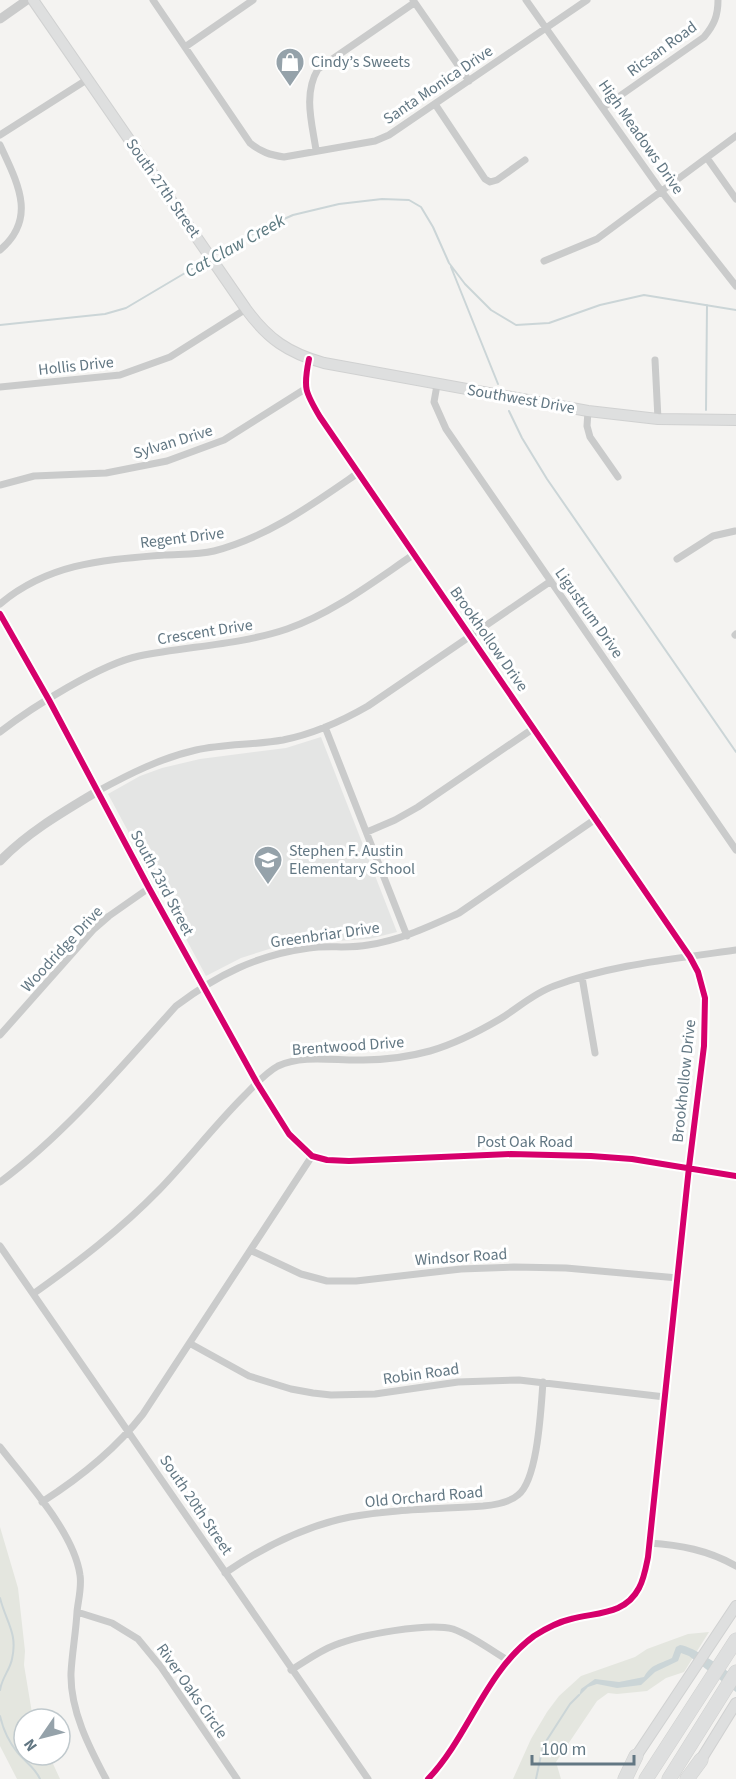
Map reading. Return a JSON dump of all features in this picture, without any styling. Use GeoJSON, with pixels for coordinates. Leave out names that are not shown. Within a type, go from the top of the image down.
{"type":"FeatureCollection","features":[{"type":"Feature","properties":{"kind":"highway"},"geometry":{"type":"LineString","coordinates":[[646,1779],[733,1645]]}},
{"type":"Feature","properties":{"kind":"highway"},"geometry":{"type":"LineString","coordinates":[[669,1779],[736,1672]]}},
{"type":"Feature","properties":{"kind":"highway"},"geometry":{"type":"LineString","coordinates":[[625,1779],[636,1756]]}},
{"type":"Feature","properties":{"kind":"highway"},"geometry":{"type":"LineString","coordinates":[[688,1779],[700,1760]]}},
{"type":"Feature","properties":{"kind":"main road","name":"South 27th Street"},"geometry":{"type":"LineString","coordinates":[[33,0],[259,327],[285,348],[309,359]]}},
{"type":"Feature","properties":{"kind":"main road","name":"Southwest Drive"},"geometry":{"type":"LineString","coordinates":[[309,359],[437,385],[588,411],[658,419],[736,420]]}},
{"type":"Feature","properties":{"kind":"main road"},"geometry":{"type":"LineString","coordinates":[[620,1779],[736,1606]]}},
{"type":"Feature","properties":{"kind":"main road"},"geometry":{"type":"LineString","coordinates":[[700,1760],[736,1703]]}},
{"type":"Feature","properties":{"kind":"street"},"geometry":{"type":"LineString","coordinates":[[0,19],[27,0]]}},
{"type":"Feature","properties":{"kind":"street","name":"Santa Monica Drive"},"geometry":{"type":"LineString","coordinates":[[153,0],[250,143],[259,151],[272,156],[284,157],[375,141],[389,135],[587,0]]}},
{"type":"Feature","properties":{"kind":"street"},"geometry":{"type":"LineString","coordinates":[[184,47],[253,0]]}},
{"type":"Feature","properties":{"kind":"street","name":"High Meadows Drive"},"geometry":{"type":"LineString","coordinates":[[526,0],[604,107],[662,192],[736,286]]}},
{"type":"Feature","properties":{"kind":"street","name":"Ricsan Road"},"geometry":{"type":"LineString","coordinates":[[604,107],[704,37],[712,28],[718,15],[718,0]]}},
{"type":"Feature","properties":{"kind":"street"},"geometry":{"type":"LineString","coordinates":[[316,150],[309,92],[311,79],[318,69],[413,1],[469,81]]}},
{"type":"Feature","properties":{"kind":"street"},"geometry":{"type":"LineString","coordinates":[[0,135],[88,79]]}},
{"type":"Feature","properties":{"kind":"street"},"geometry":{"type":"LineString","coordinates":[[435,104],[485,179],[490,182],[497,180],[525,160]]}},
{"type":"Feature","properties":{"kind":"street"},"geometry":{"type":"LineString","coordinates":[[544,261],[597,239],[736,136]]}},
{"type":"Feature","properties":{"kind":"street"},"geometry":{"type":"LineString","coordinates":[[0,145],[21,199],[22,210],[20,224],[15,234],[0,250]]}},
{"type":"Feature","properties":{"kind":"street"},"geometry":{"type":"LineString","coordinates":[[707,158],[736,199]]}},
{"type":"Feature","properties":{"kind":"street","name":"Hollis Drive"},"geometry":{"type":"LineString","coordinates":[[0,387],[120,375],[170,357],[246,309]]}},
{"type":"Feature","properties":{"kind":"street"},"geometry":{"type":"LineString","coordinates":[[305,390],[309,359]]}},
{"type":"Feature","properties":{"kind":"street"},"geometry":{"type":"LineString","coordinates":[[655,360],[658,419]]}},
{"type":"Feature","properties":{"kind":"street","name":"Ligustrum Drive"},"geometry":{"type":"LineString","coordinates":[[437,385],[435,402],[446,429],[736,850]]}},
{"type":"Feature","properties":{"kind":"street","name":"Brookhollow Drive"},"geometry":{"type":"LineString","coordinates":[[305,390],[320,417],[413,555],[597,818],[690,957],[698,972],[705,998],[704,1046],[648,1557],[642,1582],[628,1603],[615,1610],[570,1619],[550,1627],[522,1646],[495,1677],[441,1766],[428,1779]]}},
{"type":"Feature","properties":{"kind":"street","name":"Sylvan Drive"},"geometry":{"type":"LineString","coordinates":[[0,485],[34,476],[106,473],[167,461],[224,440],[305,390]]}},
{"type":"Feature","properties":{"kind":"street"},"geometry":{"type":"LineString","coordinates":[[588,411],[587,426],[590,437],[618,477]]}},
{"type":"Feature","properties":{"kind":"street","name":"Regent Drive"},"geometry":{"type":"LineString","coordinates":[[0,604],[31,582],[67,568],[99,561],[210,552],[239,544],[292,518],[358,473]]}},
{"type":"Feature","properties":{"kind":"street"},"geometry":{"type":"LineString","coordinates":[[677,559],[713,536],[736,532],[736,522]]}},
{"type":"Feature","properties":{"kind":"street","name":"Crescent Drive"},"geometry":{"type":"LineString","coordinates":[[0,732],[49,700],[96,673],[127,659],[261,636],[286,629],[324,613],[413,555]]}},
{"type":"Feature","properties":{"kind":"street"},"geometry":{"type":"LineString","coordinates":[[0,861],[19,842],[57,816],[98,791],[150,765],[193,751],[283,740],[346,719],[550,580]]}},
{"type":"Feature","properties":{"kind":"street","name":"South 23rd Street"},"geometry":{"type":"LineString","coordinates":[[0,614],[257,1083],[289,1134],[312,1156]]}},
{"type":"Feature","properties":{"kind":"street"},"geometry":{"type":"LineString","coordinates":[[325,727],[407,936]]}},
{"type":"Feature","properties":{"kind":"street"},"geometry":{"type":"LineString","coordinates":[[367,832],[418,807],[534,728]]}},
{"type":"Feature","properties":{"kind":"street","name":"Greenbriar Drive"},"geometry":{"type":"LineString","coordinates":[[0,1182],[31,1158],[89,1101],[176,1006],[204,987],[251,961],[279,953],[312,947],[369,945],[407,936],[459,913],[597,818]]}},
{"type":"Feature","properties":{"kind":"street","name":"Woodridge Drive"},"geometry":{"type":"LineString","coordinates":[[0,1035],[94,929],[109,915],[149,888]]}},
{"type":"Feature","properties":{"kind":"street","name":"Brentwood Drive"},"geometry":{"type":"LineString","coordinates":[[33,1294],[81,1261],[131,1218],[257,1083],[278,1066],[310,1059],[365,1060],[399,1057],[431,1050],[460,1040],[553,986],[614,967],[736,950]]}},
{"type":"Feature","properties":{"kind":"street"},"geometry":{"type":"LineString","coordinates":[[582,977],[595,1053]]}},
{"type":"Feature","properties":{"kind":"street","name":"Post Oak Road"},"geometry":{"type":"LineString","coordinates":[[312,1156],[327,1160],[349,1161],[511,1154],[630,1158],[736,1176]]}},
{"type":"Feature","properties":{"kind":"street"},"geometry":{"type":"LineString","coordinates":[[42,1502],[79,1477],[116,1446],[144,1414],[312,1156]]}},
{"type":"Feature","properties":{"kind":"street","name":"South 20th Street"},"geometry":{"type":"LineString","coordinates":[[0,1246],[368,1779]]}},
{"type":"Feature","properties":{"kind":"street","name":"Windsor Road"},"geometry":{"type":"LineString","coordinates":[[252,1251],[301,1274],[327,1281],[356,1281],[460,1269],[514,1267],[566,1268],[678,1278]]}},
{"type":"Feature","properties":{"kind":"street","name":"Robin Road"},"geometry":{"type":"LineString","coordinates":[[191,1344],[249,1376],[291,1389],[331,1395],[375,1394],[489,1380],[543,1382],[665,1396]]}},
{"type":"Feature","properties":{"kind":"street","name":"Old Orchard Road"},"geometry":{"type":"LineString","coordinates":[[225,1573],[281,1539],[350,1517],[483,1506],[518,1496],[529,1482],[536,1452],[543,1382]]}},
{"type":"Feature","properties":{"kind":"street"},"geometry":{"type":"LineString","coordinates":[[0,1447],[63,1531],[77,1562],[80,1577],[71,1673],[73,1693],[85,1735],[106,1779]]}},
{"type":"Feature","properties":{"kind":"street"},"geometry":{"type":"LineString","coordinates":[[649,1543],[681,1545],[707,1552],[736,1566]]}},
{"type":"Feature","properties":{"kind":"street","name":"River Oaks Circle"},"geometry":{"type":"LineString","coordinates":[[77,1612],[112,1623],[138,1639],[161,1667],[237,1779]]}},
{"type":"Feature","properties":{"kind":"street"},"geometry":{"type":"LineString","coordinates":[[291,1670],[317,1653],[337,1644],[378,1634],[422,1628],[450,1629],[484,1645],[509,1661]]}},
{"type":"Feature","properties":{"kind":"shaded area","name":"Stephen F. Austin Elementary School"},"geometry":{"type":"Polygon","coordinates":[[[321,737],[397,932],[369,939],[285,944],[241,958],[206,976],[108,794],[140,776],[162,768],[200,759],[286,748],[321,737]]]}},
{"type":"Feature","properties":{"kind":"shaded area"},"geometry":{"type":"Polygon","coordinates":[[[0,1527],[18,1588],[25,1651],[24,1665],[31,1707],[12,1707],[12,1767],[54,1767],[60,1779],[17,1779],[0,1746],[0,1527]]]}},
{"type":"Feature","properties":{"kind":"shaded area"},"geometry":{"type":"Polygon","coordinates":[[[709,1632],[684,1672],[666,1678],[647,1691],[608,1693],[597,1701],[556,1762],[561,1779],[513,1779],[531,1739],[547,1712],[559,1696],[581,1676],[635,1657],[647,1649],[688,1634],[709,1632]]]}},
{"type":"Feature","properties":{"kind":"shaded area"},"geometry":{"type":"Polygon","coordinates":[[[680,1645],[717,1663],[736,1677],[736,1692],[689,1656],[681,1653],[678,1661],[655,1672],[641,1685],[617,1688],[597,1684],[588,1687],[579,1696],[581,1689],[595,1679],[619,1682],[644,1677],[653,1667],[672,1658],[676,1647],[680,1645]]]}},
{"type":"Feature","properties":{"kind":"waterway","name":"Cat Claw Creek"},"geometry":{"type":"LineString","coordinates":[[214,255],[293,215],[339,204],[382,199],[409,200],[421,207],[449,263],[465,284],[491,310],[516,325],[549,323],[600,305],[644,295],[736,310]]}},
{"type":"Feature","properties":{"kind":"waterway","name":"Cat Claw Creek"},"geometry":{"type":"LineString","coordinates":[[0,325],[105,314],[126,308],[207,260]]}},
{"type":"Feature","properties":{"kind":"waterway"},"geometry":{"type":"LineString","coordinates":[[451,267],[498,384]]}},
{"type":"Feature","properties":{"kind":"waterway"},"geometry":{"type":"LineString","coordinates":[[706,410],[707,305]]}},
{"type":"Feature","properties":{"kind":"waterway"},"geometry":{"type":"LineString","coordinates":[[509,411],[522,438],[547,479],[736,752]]}},
{"type":"Feature","properties":{"kind":"waterway"},"geometry":{"type":"LineString","coordinates":[[0,1598],[14,1642],[11,1663],[0,1690]]}},
{"type":"Feature","properties":{"kind":"waterway"},"geometry":{"type":"LineString","coordinates":[[536,1779],[543,1746],[570,1704],[579,1695]]}},
{"type":"Feature","properties":{"kind":"waterway"},"geometry":{"type":"LineString","coordinates":[[0,1716],[11,1744],[40,1779]]}},
{"type":"Feature","properties":{"kind":"cycle path"},"geometry":{"type":"LineString","coordinates":[[309,359],[306,377],[307,390],[320,417],[690,957],[698,972],[705,998],[704,1046],[645,1573],[633,1597],[618,1608],[556,1624],[534,1636],[517,1651],[503,1667],[455,1744],[428,1779]]}},
{"type":"Feature","properties":{"kind":"cycle path"},"geometry":{"type":"LineString","coordinates":[[0,614],[257,1083],[289,1134],[312,1156],[327,1160],[349,1161],[511,1154],[591,1156],[632,1159],[736,1176]]}},
{"type":"Feature","properties":{"kind":"place","name":"Cindy’s Sweets"},"geometry":{"type":"Point","coordinates":[290,88]}},
{"type":"Feature","properties":{"kind":"place","name":"Stephen F. Austin Elementary School"},"geometry":{"type":"Point","coordinates":[268,886]}}]}
